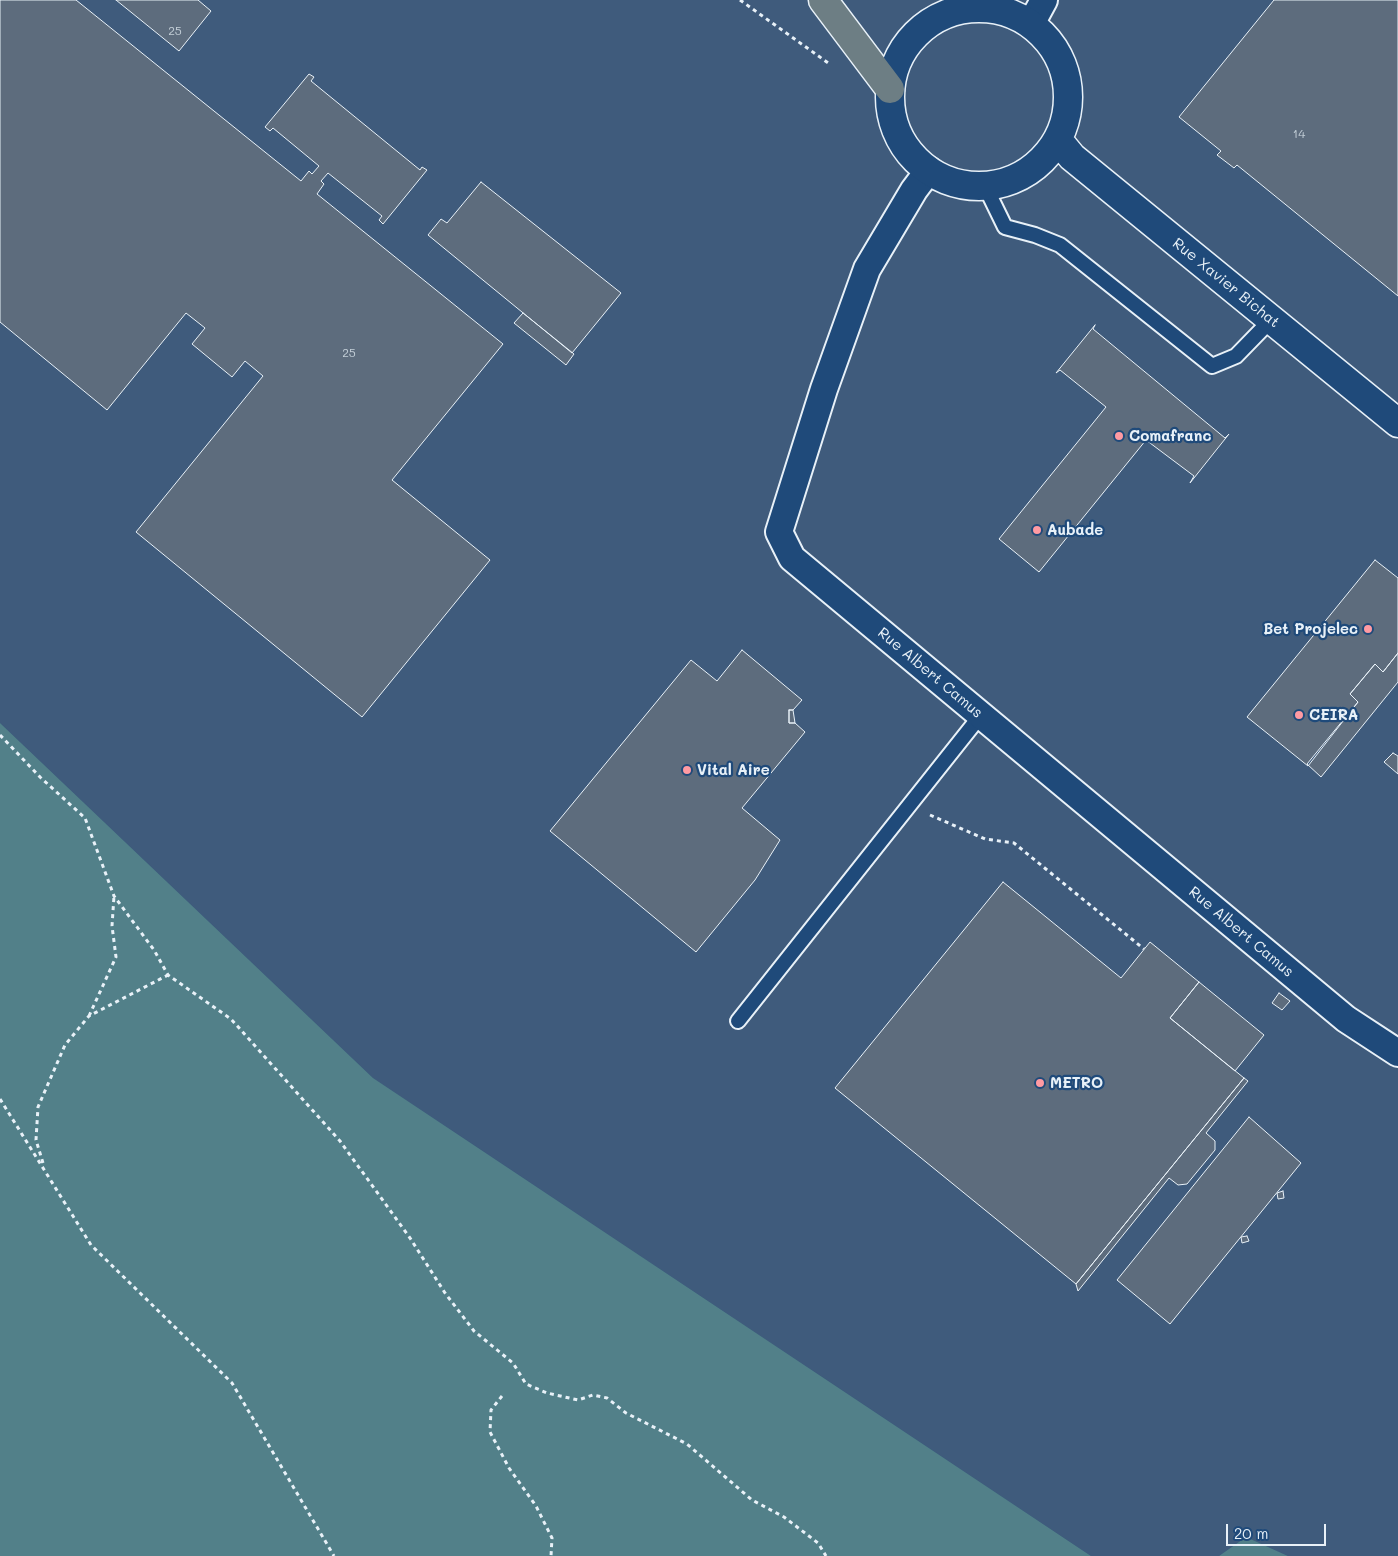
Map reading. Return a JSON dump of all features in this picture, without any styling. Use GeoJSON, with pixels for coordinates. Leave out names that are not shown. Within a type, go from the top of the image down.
{"type":"FeatureCollection","features":[{"type":"Feature","properties":{"kind":"highway"},"geometry":{"type":"LineString","coordinates":[[824,0],[890,89]]}},
{"type":"Feature","properties":{"kind":"main road"},"geometry":{"type":"LineString","coordinates":[[972,8],[1003,10],[1031,24],[1054,48],[1067,77],[1068,110],[1058,140],[1039,164],[1014,180],[985,186],[955,183],[928,170],[910,154],[897,132],[890,108],[890,89],[898,58],[916,33],[942,16],[972,8]]}},
{"type":"Feature","properties":{"kind":"main road","name":"Rue Xavier Bichat"},"geometry":{"type":"LineString","coordinates":[[1058,140],[1072,157],[1398,424]]}},
{"type":"Feature","properties":{"kind":"street"},"geometry":{"type":"LineString","coordinates":[[1031,24],[1044,0]]}},
{"type":"Feature","properties":{"kind":"street","name":"Rue Albert Camus"},"geometry":{"type":"LineString","coordinates":[[928,170],[866,269],[824,389],[779,532],[792,558],[1346,1019],[1398,1053]]}},
{"type":"Feature","properties":{"kind":"lane"},"geometry":{"type":"LineString","coordinates":[[985,186],[1004,227],[1035,235],[1060,245],[1212,366],[1236,356],[1271,320]]}},
{"type":"Feature","properties":{"kind":"lane"},"geometry":{"type":"LineString","coordinates":[[738,1021],[981,715]]}},
{"type":"Feature","properties":{"kind":"path"},"geometry":{"type":"LineString","coordinates":[[740,0],[835,68]]}},
{"type":"Feature","properties":{"kind":"path"},"geometry":{"type":"LineString","coordinates":[[0,735],[40,777],[85,818],[114,896],[154,950],[168,975],[230,1019],[340,1141],[410,1238],[445,1293],[468,1324],[513,1363],[526,1384],[547,1393],[578,1400],[593,1395],[607,1398],[626,1413],[686,1444],[752,1500],[784,1517],[818,1543],[826,1556]]}},
{"type":"Feature","properties":{"kind":"path"},"geometry":{"type":"LineString","coordinates":[[909,806],[985,840],[1014,843],[1144,949]]}},
{"type":"Feature","properties":{"kind":"path"},"geometry":{"type":"LineString","coordinates":[[45,1169],[36,1140],[38,1107],[65,1045],[88,1016],[116,957],[112,926],[114,896]]}},
{"type":"Feature","properties":{"kind":"path"},"geometry":{"type":"LineString","coordinates":[[88,1016],[168,975]]}},
{"type":"Feature","properties":{"kind":"path"},"geometry":{"type":"LineString","coordinates":[[0,1100],[91,1245],[232,1383],[334,1556]]}},
{"type":"Feature","properties":{"kind":"path"},"geometry":{"type":"LineString","coordinates":[[502,1396],[491,1410],[490,1432],[509,1468],[540,1514],[552,1538],[551,1556]]}},
{"type":"Feature","properties":{"kind":"shaded area"},"geometry":{"type":"Polygon","coordinates":[[[0,0],[1398,0],[1398,1556],[1288,1556],[1246,1537],[1219,1556],[1091,1556],[373,1078],[0,723],[0,0]]]}},
{"type":"Feature","properties":{"kind":"green space"},"geometry":{"type":"Polygon","coordinates":[[[0,723],[373,1078],[1091,1556],[0,1556],[0,723]]]}},
{"type":"Feature","properties":{"kind":"green space"},"geometry":{"type":"Polygon","coordinates":[[[1246,1537],[1288,1556],[1219,1556],[1246,1537]]]}},
{"type":"Feature","properties":{"kind":"building"},"geometry":{"type":"Polygon","coordinates":[[[0,0],[76,0],[301,181],[309,171],[312,174],[319,166],[273,128],[270,131],[265,127],[309,74],[314,77],[311,81],[420,170],[422,167],[427,170],[383,224],[379,220],[382,216],[328,173],[321,181],[324,184],[317,194],[503,344],[392,480],[490,560],[362,717],[136,532],[263,376],[245,361],[232,377],[192,344],[205,328],[186,313],[107,410],[0,322],[0,0]]]}},
{"type":"Feature","properties":{"kind":"building"},"geometry":{"type":"Polygon","coordinates":[[[116,0],[198,0],[211,11],[179,51],[116,0]]]}},
{"type":"Feature","properties":{"kind":"building"},"geometry":{"type":"Polygon","coordinates":[[[1274,0],[1398,0],[1398,296],[1237,165],[1234,168],[1217,155],[1221,151],[1179,117],[1274,0]]]}},
{"type":"Feature","properties":{"kind":"building"},"geometry":{"type":"Polygon","coordinates":[[[481,182],[621,293],[572,353],[428,235],[441,219],[447,223],[481,182]]]}},
{"type":"Feature","properties":{"kind":"building"},"geometry":{"type":"Polygon","coordinates":[[[523,313],[574,354],[566,365],[514,323],[523,313]]]}},
{"type":"Feature","properties":{"kind":"building"},"geometry":{"type":"Polygon","coordinates":[[[1095,325],[1093,329],[1225,438],[1229,434],[1190,483],[1194,476],[1146,440],[1039,572],[999,539],[1106,407],[1060,370],[1056,373],[1095,325]]]}},
{"type":"Feature","properties":{"kind":"building"},"geometry":{"type":"Polygon","coordinates":[[[1375,560],[1398,578],[1398,653],[1383,672],[1375,664],[1350,694],[1358,702],[1308,766],[1247,717],[1375,560]]]}},
{"type":"Feature","properties":{"kind":"building","name":"Vital Aire"},"geometry":{"type":"Polygon","coordinates":[[[742,650],[802,700],[793,710],[789,710],[789,723],[795,723],[805,732],[742,808],[780,840],[755,880],[696,952],[550,831],[691,660],[717,681],[742,650]]]}},
{"type":"Feature","properties":{"kind":"building"},"geometry":{"type":"Polygon","coordinates":[[[1398,653],[1398,682],[1321,777],[1307,764],[1358,702],[1350,694],[1375,664],[1383,672],[1398,653]]]}},
{"type":"Feature","properties":{"kind":"building"},"geometry":{"type":"Polygon","coordinates":[[[789,710],[793,710],[795,723],[789,723],[789,710]]]}},
{"type":"Feature","properties":{"kind":"building"},"geometry":{"type":"Polygon","coordinates":[[[1393,753],[1398,756],[1398,774],[1384,762],[1393,753]]]}},
{"type":"Feature","properties":{"kind":"building","name":"METRO"},"geometry":{"type":"Polygon","coordinates":[[[1003,882],[1121,978],[1150,942],[1199,982],[1170,1018],[1244,1078],[1076,1284],[835,1088],[1003,882]]]}},
{"type":"Feature","properties":{"kind":"building"},"geometry":{"type":"Polygon","coordinates":[[[1199,982],[1264,1035],[1235,1071],[1170,1018],[1199,982]]]}},
{"type":"Feature","properties":{"kind":"building"},"geometry":{"type":"Polygon","coordinates":[[[1279,993],[1290,1001],[1282,1010],[1272,1003],[1279,993]]]}},
{"type":"Feature","properties":{"kind":"building"},"geometry":{"type":"Polygon","coordinates":[[[1244,1078],[1248,1081],[1206,1133],[1215,1141],[1215,1150],[1187,1184],[1178,1185],[1169,1178],[1078,1291],[1076,1284],[1244,1078]]]}},
{"type":"Feature","properties":{"kind":"building"},"geometry":{"type":"Polygon","coordinates":[[[1249,1117],[1301,1163],[1170,1324],[1117,1280],[1249,1117]]]}},
{"type":"Feature","properties":{"kind":"building"},"geometry":{"type":"Polygon","coordinates":[[[1283,1191],[1284,1198],[1278,1199],[1277,1193],[1283,1191]]]}},
{"type":"Feature","properties":{"kind":"building"},"geometry":{"type":"Polygon","coordinates":[[[1247,1236],[1249,1241],[1242,1243],[1241,1237],[1247,1236]]]}},
{"type":"Feature","properties":{"kind":"place","name":"Comafranc"},"geometry":{"type":"Point","coordinates":[1119,436]}},
{"type":"Feature","properties":{"kind":"place","name":"Aubade"},"geometry":{"type":"Point","coordinates":[1037,530]}},
{"type":"Feature","properties":{"kind":"place","name":"Bet Projelec"},"geometry":{"type":"Point","coordinates":[1368,629]}},
{"type":"Feature","properties":{"kind":"place","name":"CEIRA"},"geometry":{"type":"Point","coordinates":[1299,715]}},
{"type":"Feature","properties":{"kind":"place","name":"Vital Aire"},"geometry":{"type":"Point","coordinates":[687,770]}},
{"type":"Feature","properties":{"kind":"place","name":"METRO"},"geometry":{"type":"Point","coordinates":[1040,1083]}}]}
